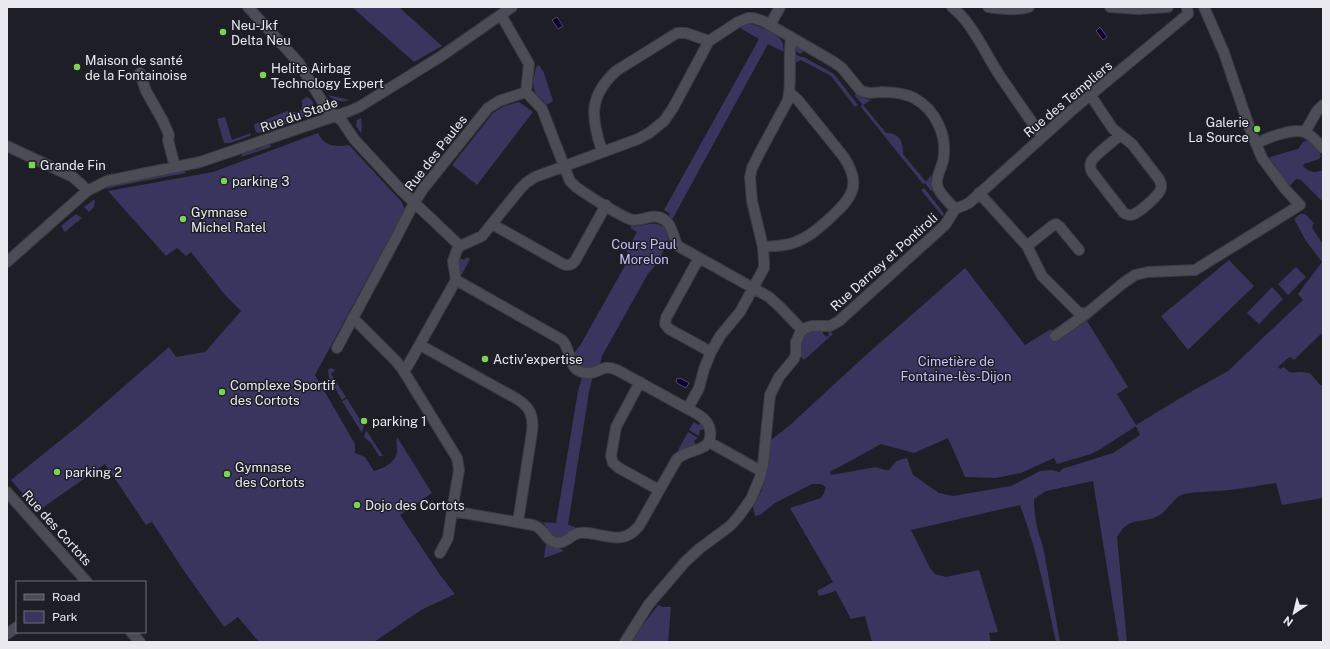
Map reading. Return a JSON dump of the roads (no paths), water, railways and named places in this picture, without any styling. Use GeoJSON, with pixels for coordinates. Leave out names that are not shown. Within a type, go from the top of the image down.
{"type":"FeatureCollection","features":[{"type":"Feature","properties":{"kind":"street"},"geometry":{"type":"LineString","coordinates":[[248,7],[298,63],[328,111],[342,121],[350,134],[364,150],[414,203],[460,246]]}},
{"type":"Feature","properties":{"kind":"street","name":"Rue du Stade"},"geometry":{"type":"LineString","coordinates":[[90,189],[107,181],[200,162],[336,117],[359,107],[434,62],[512,7]]}},
{"type":"Feature","properties":{"kind":"street"},"geometry":{"type":"LineString","coordinates":[[770,25],[780,7]]}},
{"type":"Feature","properties":{"kind":"street"},"geometry":{"type":"LineString","coordinates":[[988,7],[1008,10],[1029,7]]}},
{"type":"Feature","properties":{"kind":"street"},"geometry":{"type":"LineString","coordinates":[[1110,7],[1139,9],[1168,7]]}},
{"type":"Feature","properties":{"kind":"street","name":"Rue des Templiers"},"geometry":{"type":"LineString","coordinates":[[955,209],[965,205],[1042,137],[1188,14],[1188,7]]}},
{"type":"Feature","properties":{"kind":"street"},"geometry":{"type":"LineString","coordinates":[[1055,336],[1086,314],[1135,275],[1148,272],[1195,270],[1300,205],[1285,189],[1262,158],[1224,53],[1204,7]]}},
{"type":"Feature","properties":{"kind":"street"},"geometry":{"type":"LineString","coordinates":[[958,8],[1000,76],[1042,137]]}},
{"type":"Feature","properties":{"kind":"street"},"geometry":{"type":"LineString","coordinates":[[501,15],[529,64],[526,92],[542,109],[563,165],[570,180],[576,188],[632,219],[652,216],[667,222],[678,246],[774,301],[802,330],[796,342],[796,354],[794,359],[779,377],[770,395],[761,471],[751,499],[726,530],[689,558],[643,613],[625,642]]}},
{"type":"Feature","properties":{"kind":"street"},"geometry":{"type":"LineString","coordinates":[[403,370],[407,367],[420,345],[456,280],[453,261],[460,246],[482,236],[526,183],[535,177],[563,165],[638,139],[658,127],[673,108],[709,41],[738,22],[748,18],[757,19],[770,25],[834,62],[842,68],[863,92],[869,94],[889,92],[903,94],[914,98],[928,109],[937,121],[943,140],[943,161],[937,184],[939,191],[955,209]]}},
{"type":"Feature","properties":{"kind":"street"},"geometry":{"type":"LineString","coordinates":[[602,151],[594,126],[594,112],[601,90],[611,76],[677,33],[686,33],[709,41]]}},
{"type":"Feature","properties":{"kind":"street"},"geometry":{"type":"LineString","coordinates":[[688,408],[698,388],[711,352],[725,329],[740,312],[764,268],[763,247],[752,201],[750,177],[752,168],[788,100],[790,92],[789,50],[791,38]]}},
{"type":"Feature","properties":{"kind":"street"},"geometry":{"type":"LineString","coordinates":[[140,73],[146,91],[169,135],[168,140],[178,167]]}},
{"type":"Feature","properties":{"kind":"street","name":"Rue des Paules"},"geometry":{"type":"LineString","coordinates":[[337,348],[414,203],[423,189],[483,114],[499,101],[526,92]]}},
{"type":"Feature","properties":{"kind":"street"},"geometry":{"type":"LineString","coordinates":[[763,247],[786,245],[812,235],[844,205],[851,194],[853,184],[849,165],[843,156],[790,92]]}},
{"type":"Feature","properties":{"kind":"street"},"geometry":{"type":"LineString","coordinates":[[1091,96],[1112,129],[1120,135],[1132,144],[1159,178],[1161,183],[1161,187],[1157,195],[1139,211],[1131,215],[1123,212],[1090,168],[1090,164],[1094,157],[1120,135]]}},
{"type":"Feature","properties":{"kind":"street"},"geometry":{"type":"LineString","coordinates":[[1305,132],[1317,111],[1323,105]]}},
{"type":"Feature","properties":{"kind":"street"},"geometry":{"type":"LineString","coordinates":[[1256,144],[1264,139],[1296,131],[1305,132],[1323,148]]}},
{"type":"Feature","properties":{"kind":"street"},"geometry":{"type":"LineString","coordinates":[[7,146],[73,177],[82,185],[90,189],[7,262]]}},
{"type":"Feature","properties":{"kind":"street"},"geometry":{"type":"LineString","coordinates":[[979,193],[1027,246],[1042,276],[1078,312],[1086,314]]}},
{"type":"Feature","properties":{"kind":"street"},"geometry":{"type":"LineString","coordinates":[[492,224],[563,264],[571,265],[575,261],[606,205]]}},
{"type":"Feature","properties":{"kind":"street","name":"Rue Darney et Pontiroli"},"geometry":{"type":"LineString","coordinates":[[802,330],[812,326],[830,326],[839,321],[945,225],[955,209]]}},
{"type":"Feature","properties":{"kind":"street"},"geometry":{"type":"LineString","coordinates":[[1027,246],[1056,224],[1080,250]]}},
{"type":"Feature","properties":{"kind":"street"},"geometry":{"type":"LineString","coordinates":[[699,258],[666,318],[665,324],[669,329],[711,352]]}},
{"type":"Feature","properties":{"kind":"street"},"geometry":{"type":"LineString","coordinates":[[452,511],[536,526],[542,529],[550,540],[556,543],[565,542],[574,535],[581,533],[622,538],[631,535],[639,526],[678,457],[684,453],[701,449],[709,442],[710,431],[707,422],[699,415],[612,368],[604,368],[590,373],[580,371],[572,363],[568,348],[562,340],[456,280]]}},
{"type":"Feature","properties":{"kind":"street"},"geometry":{"type":"LineString","coordinates":[[352,319],[391,355],[403,370],[457,458],[459,470],[448,538],[440,552]]}},
{"type":"Feature","properties":{"kind":"street"},"geometry":{"type":"LineString","coordinates":[[420,345],[517,399],[529,410],[533,419],[532,432],[518,522]]}},
{"type":"Feature","properties":{"kind":"street"},"geometry":{"type":"LineString","coordinates":[[640,382],[616,427],[611,453],[612,459],[613,463],[619,468],[659,490]]}},
{"type":"Feature","properties":{"kind":"street"},"geometry":{"type":"LineString","coordinates":[[709,442],[761,471]]}},
{"type":"Feature","properties":{"kind":"street","name":"Rue des Cortots"},"geometry":{"type":"LineString","coordinates":[[7,492],[83,581]]}},
{"type":"Feature","properties":{"kind":"street"},"geometry":{"type":"LineString","coordinates":[[7,634],[16,628]]}},
{"type":"Feature","properties":{"kind":"street"},"geometry":{"type":"LineString","coordinates":[[132,633],[140,642]]}},
{"type":"Feature","properties":{"kind":"place","name":"Neu-Jkf Delta Neu"},"geometry":{"type":"Point","coordinates":[223,32]}},
{"type":"Feature","properties":{"kind":"place","name":"Maison de santé de la Fontainoise"},"geometry":{"type":"Point","coordinates":[77,67]}},
{"type":"Feature","properties":{"kind":"place","name":"Helite Airbag Technology Expert"},"geometry":{"type":"Point","coordinates":[263,75]}},
{"type":"Feature","properties":{"kind":"place","name":"Galerie La Source"},"geometry":{"type":"Point","coordinates":[1257,129]}},
{"type":"Feature","properties":{"kind":"place","name":"Grande Fin"},"geometry":{"type":"Point","coordinates":[32,165]}},
{"type":"Feature","properties":{"kind":"place","name":"parking 3"},"geometry":{"type":"Point","coordinates":[224,181]}},
{"type":"Feature","properties":{"kind":"place","name":"Gymnase Michel Ratel"},"geometry":{"type":"Point","coordinates":[183,219]}},
{"type":"Feature","properties":{"kind":"place","name":"Activ'expertise"},"geometry":{"type":"Point","coordinates":[485,359]}},
{"type":"Feature","properties":{"kind":"place","name":"Complexe Sportif des Cortots"},"geometry":{"type":"Point","coordinates":[222,392]}},
{"type":"Feature","properties":{"kind":"place","name":"parking 1"},"geometry":{"type":"Point","coordinates":[364,421]}},
{"type":"Feature","properties":{"kind":"place","name":"parking 2"},"geometry":{"type":"Point","coordinates":[57,472]}},
{"type":"Feature","properties":{"kind":"place","name":"Gymnase des Cortots"},"geometry":{"type":"Point","coordinates":[227,474]}},
{"type":"Feature","properties":{"kind":"place","name":"Dojo des Cortots"},"geometry":{"type":"Point","coordinates":[357,505]}},
{"type":"Feature","properties":{"kind":"park label","name":"Cours Paul Morelon"},"geometry":{"type":"Point","coordinates":[644,252]}},
{"type":"Feature","properties":{"kind":"park label","name":"Cimetière de Fontaine-lès-Dijon"},"geometry":{"type":"Point","coordinates":[956,368]}}]}
